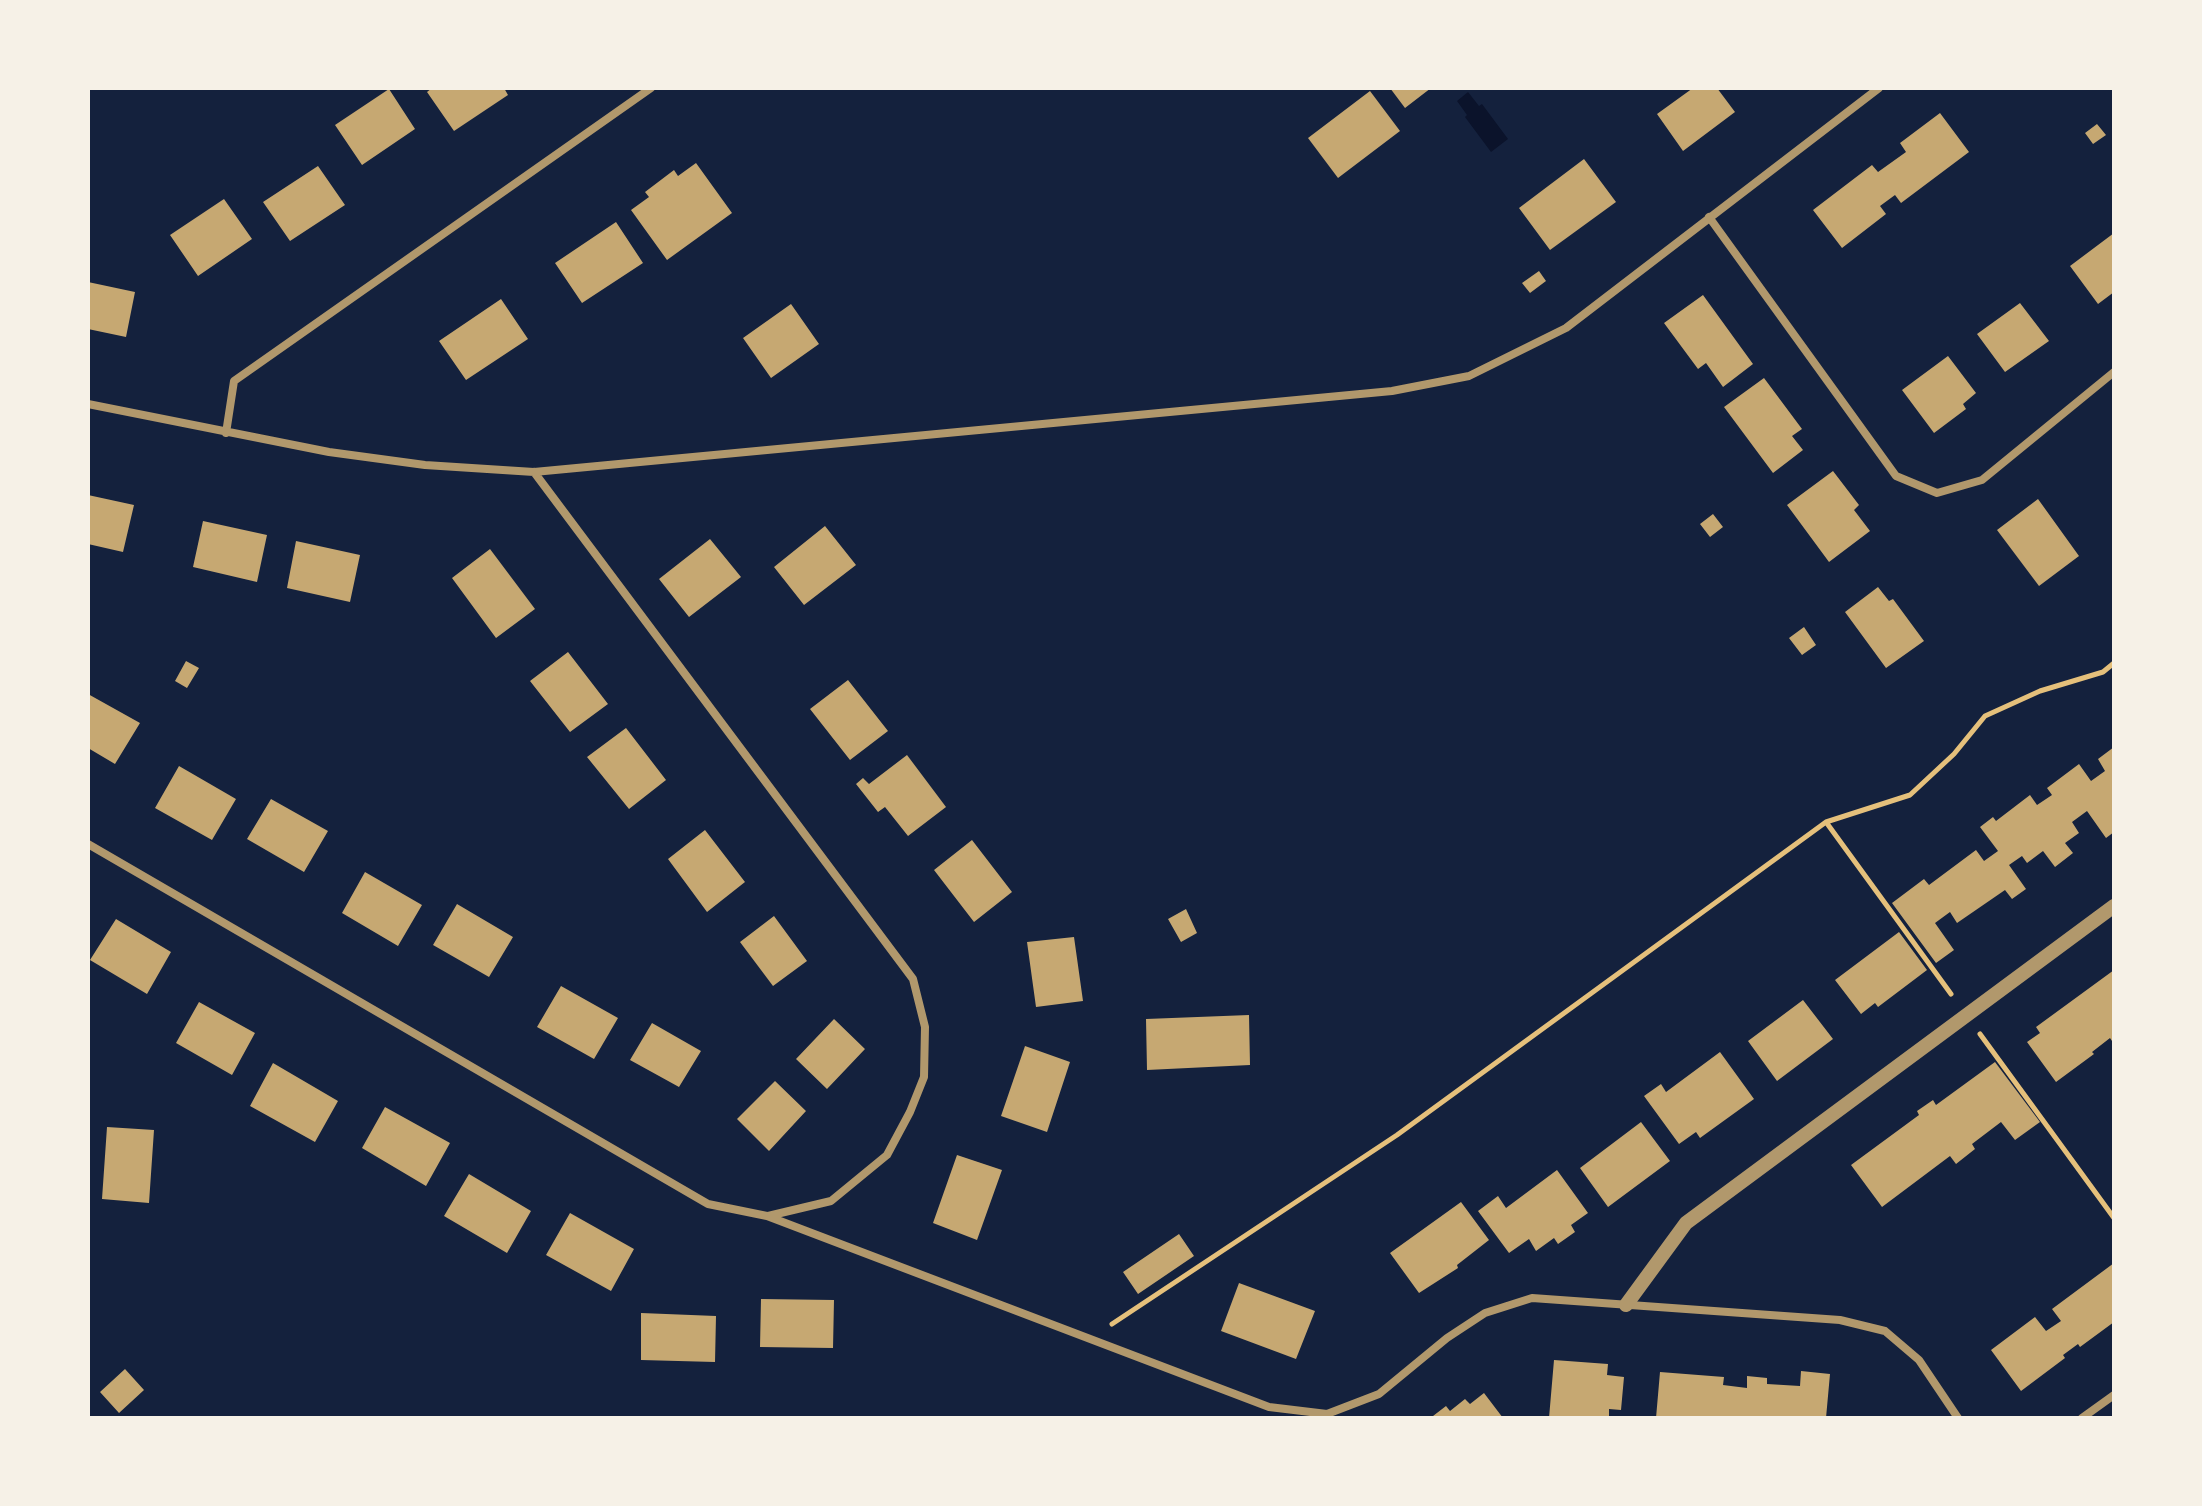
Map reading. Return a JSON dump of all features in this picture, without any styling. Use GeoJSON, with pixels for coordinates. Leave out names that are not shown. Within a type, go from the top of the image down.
{"type":"FeatureCollection","features":[{"type":"Feature","properties":{"kind":"street"},"geometry":{"type":"LineString","coordinates":[[226,433],[234,381],[651,88]]}},
{"type":"Feature","properties":{"kind":"street"},"geometry":{"type":"LineString","coordinates":[[88,404],[329,452],[425,465],[534,472],[1392,391],[1469,376],[1566,328],[1879,88]]}},
{"type":"Feature","properties":{"kind":"street"},"geometry":{"type":"LineString","coordinates":[[1709,217],[1896,476],[1937,493],[1982,480],[2114,372]]}},
{"type":"Feature","properties":{"kind":"street"},"geometry":{"type":"LineString","coordinates":[[534,472],[913,979],[925,1027],[924,1077],[887,1155],[831,1201],[767,1216]]}},
{"type":"Feature","properties":{"kind":"street"},"geometry":{"type":"LineString","coordinates":[[88,844],[708,1204],[767,1216],[1269,1407],[1327,1414],[1379,1394],[1447,1338],[1485,1313],[1532,1298],[1840,1320],[1885,1331],[1919,1360],[1958,1418]]}},
{"type":"Feature","properties":{"kind":"street"},"geometry":{"type":"LineString","coordinates":[[1626,1305],[1686,1223],[2114,906]]}},
{"type":"Feature","properties":{"kind":"street"},"geometry":{"type":"LineString","coordinates":[[2082,1418],[2114,1395]]}},
{"type":"Feature","properties":{"kind":"path"},"geometry":{"type":"LineString","coordinates":[[1088,1340],[1397,1135],[1826,822],[1910,795],[1954,754],[1985,716],[2040,691],[2103,672],[2114,663]]}},
{"type":"Feature","properties":{"kind":"water"},"geometry":{"type":"Polygon","coordinates":[[[1468,92],[1479,106],[1482,104],[1508,139],[1491,152],[1457,101],[1468,92]]]}},
{"type":"Feature","properties":{"kind":"building"},"geometry":{"type":"Polygon","coordinates":[[[432,88],[504,88],[508,95],[454,131],[427,92],[432,88]]]}},
{"type":"Feature","properties":{"kind":"building"},"geometry":{"type":"Polygon","coordinates":[[[1390,88],[1431,88],[1405,108],[1390,88]]]}},
{"type":"Feature","properties":{"kind":"building"},"geometry":{"type":"Polygon","coordinates":[[[1693,88],[1717,88],[1735,112],[1683,151],[1657,114],[1693,88]]]}},
{"type":"Feature","properties":{"kind":"building"},"geometry":{"type":"Polygon","coordinates":[[[389,89],[415,129],[362,165],[335,125],[389,89]]]}},
{"type":"Feature","properties":{"kind":"building"},"geometry":{"type":"Polygon","coordinates":[[[1370,91],[1400,131],[1338,178],[1308,138],[1370,91]]]}},
{"type":"Feature","properties":{"kind":"building"},"geometry":{"type":"Polygon","coordinates":[[[1940,113],[1969,152],[1901,203],[1895,195],[1880,206],[1886,214],[1842,248],[1813,210],[1872,165],[1878,172],[1906,152],[1900,143],[1940,113]]]}},
{"type":"Feature","properties":{"kind":"building"},"geometry":{"type":"Polygon","coordinates":[[[2097,124],[2106,135],[2093,144],[2085,133],[2097,124]]]}},
{"type":"Feature","properties":{"kind":"building"},"geometry":{"type":"Polygon","coordinates":[[[1584,159],[1616,202],[1550,250],[1519,208],[1584,159]]]}},
{"type":"Feature","properties":{"kind":"building"},"geometry":{"type":"Polygon","coordinates":[[[696,163],[732,213],[667,260],[631,210],[649,197],[645,192],[674,170],[678,176],[696,163]]]}},
{"type":"Feature","properties":{"kind":"building"},"geometry":{"type":"Polygon","coordinates":[[[318,166],[345,205],[290,241],[263,202],[318,166]]]}},
{"type":"Feature","properties":{"kind":"building"},"geometry":{"type":"Polygon","coordinates":[[[224,199],[252,239],[198,276],[170,235],[224,199]]]}},
{"type":"Feature","properties":{"kind":"building"},"geometry":{"type":"Polygon","coordinates":[[[616,222],[643,263],[582,303],[555,263],[616,222]]]}},
{"type":"Feature","properties":{"kind":"building"},"geometry":{"type":"Polygon","coordinates":[[[2114,233],[2114,292],[2098,304],[2070,266],[2114,233]]]}},
{"type":"Feature","properties":{"kind":"building"},"geometry":{"type":"Polygon","coordinates":[[[1539,271],[1546,281],[1530,293],[1522,283],[1539,271]]]}},
{"type":"Feature","properties":{"kind":"building"},"geometry":{"type":"Polygon","coordinates":[[[88,282],[135,292],[126,337],[88,329],[88,282]]]}},
{"type":"Feature","properties":{"kind":"building"},"geometry":{"type":"Polygon","coordinates":[[[1703,295],[1753,364],[1723,387],[1706,363],[1698,369],[1664,323],[1703,295]]]}},
{"type":"Feature","properties":{"kind":"building"},"geometry":{"type":"Polygon","coordinates":[[[501,299],[528,339],[466,380],[439,341],[501,299]]]}},
{"type":"Feature","properties":{"kind":"building"},"geometry":{"type":"Polygon","coordinates":[[[2020,303],[2049,341],[2005,372],[1977,334],[2020,303]]]}},
{"type":"Feature","properties":{"kind":"building"},"geometry":{"type":"Polygon","coordinates":[[[791,304],[819,344],[771,378],[743,338],[791,304]]]}},
{"type":"Feature","properties":{"kind":"building"},"geometry":{"type":"Polygon","coordinates":[[[1948,356],[1976,393],[1963,404],[1966,409],[1934,433],[1902,390],[1948,356]]]}},
{"type":"Feature","properties":{"kind":"building"},"geometry":{"type":"Polygon","coordinates":[[[1764,378],[1802,429],[1792,436],[1803,450],[1773,473],[1724,407],[1764,378]]]}},
{"type":"Feature","properties":{"kind":"building"},"geometry":{"type":"Polygon","coordinates":[[[1833,471],[1859,505],[1854,510],[1870,531],[1829,562],[1787,505],[1833,471]]]}},
{"type":"Feature","properties":{"kind":"building"},"geometry":{"type":"Polygon","coordinates":[[[88,495],[134,505],[123,552],[88,544],[88,495]]]}},
{"type":"Feature","properties":{"kind":"building"},"geometry":{"type":"Polygon","coordinates":[[[2038,499],[2079,556],[2039,586],[1997,530],[2038,499]]]}},
{"type":"Feature","properties":{"kind":"building"},"geometry":{"type":"Polygon","coordinates":[[[1713,514],[1723,527],[1710,537],[1700,524],[1713,514]]]}},
{"type":"Feature","properties":{"kind":"building"},"geometry":{"type":"Polygon","coordinates":[[[203,521],[267,535],[257,582],[193,567],[203,521]]]}},
{"type":"Feature","properties":{"kind":"building"},"geometry":{"type":"Polygon","coordinates":[[[825,526],[856,565],[804,605],[774,567],[825,526]]]}},
{"type":"Feature","properties":{"kind":"building"},"geometry":{"type":"Polygon","coordinates":[[[710,539],[741,577],[689,617],[659,579],[710,539]]]}},
{"type":"Feature","properties":{"kind":"building"},"geometry":{"type":"Polygon","coordinates":[[[296,541],[360,555],[350,602],[287,588],[296,541]]]}},
{"type":"Feature","properties":{"kind":"building"},"geometry":{"type":"Polygon","coordinates":[[[490,549],[535,609],[496,638],[452,578],[490,549]]]}},
{"type":"Feature","properties":{"kind":"building"},"geometry":{"type":"Polygon","coordinates":[[[1878,587],[1889,601],[1893,599],[1924,641],[1886,668],[1845,612],[1878,587]]]}},
{"type":"Feature","properties":{"kind":"building"},"geometry":{"type":"Polygon","coordinates":[[[1804,627],[1816,645],[1802,655],[1789,638],[1804,627]]]}},
{"type":"Feature","properties":{"kind":"building"},"geometry":{"type":"Polygon","coordinates":[[[568,652],[608,704],[570,732],[530,681],[568,652]]]}},
{"type":"Feature","properties":{"kind":"building"},"geometry":{"type":"Polygon","coordinates":[[[186,661],[199,668],[187,688],[175,681],[186,661]]]}},
{"type":"Feature","properties":{"kind":"building"},"geometry":{"type":"Polygon","coordinates":[[[848,680],[888,731],[850,760],[810,709],[848,680]]]}},
{"type":"Feature","properties":{"kind":"building"},"geometry":{"type":"Polygon","coordinates":[[[88,694],[140,723],[115,764],[88,748],[88,694]]]}},
{"type":"Feature","properties":{"kind":"building"},"geometry":{"type":"Polygon","coordinates":[[[626,728],[666,780],[629,809],[587,757],[626,728]]]}},
{"type":"Feature","properties":{"kind":"building"},"geometry":{"type":"Polygon","coordinates":[[[2114,747],[2114,832],[2106,838],[2087,811],[2072,822],[2079,833],[2065,843],[2073,853],[2055,867],[2043,851],[2027,863],[2022,856],[2009,865],[2026,889],[2012,899],[2005,890],[1957,923],[1950,912],[1935,923],[1954,950],[1936,963],[1892,903],[1924,879],[1929,885],[1976,850],[1984,861],[1998,851],[1980,827],[1993,817],[1996,821],[2030,795],[2037,805],[2052,795],[2047,788],[2079,764],[2091,781],[2105,771],[2098,759],[2114,747]]]}},
{"type":"Feature","properties":{"kind":"building"},"geometry":{"type":"Polygon","coordinates":[[[907,755],[946,807],[908,836],[885,807],[878,812],[856,784],[863,778],[869,784],[907,755]]]}},
{"type":"Feature","properties":{"kind":"building"},"geometry":{"type":"Polygon","coordinates":[[[179,766],[236,799],[212,840],[155,808],[179,766]]]}},
{"type":"Feature","properties":{"kind":"building"},"geometry":{"type":"Polygon","coordinates":[[[271,799],[328,831],[304,872],[247,839],[271,799]]]}},
{"type":"Feature","properties":{"kind":"building"},"geometry":{"type":"Polygon","coordinates":[[[705,830],[745,882],[707,912],[668,859],[705,830]]]}},
{"type":"Feature","properties":{"kind":"building"},"geometry":{"type":"Polygon","coordinates":[[[972,840],[1012,892],[974,922],[934,870],[972,840]]]}},
{"type":"Feature","properties":{"kind":"building"},"geometry":{"type":"Polygon","coordinates":[[[365,872],[422,905],[398,946],[342,913],[365,872]]]}},
{"type":"Feature","properties":{"kind":"building"},"geometry":{"type":"Polygon","coordinates":[[[457,904],[513,937],[489,977],[433,945],[457,904]]]}},
{"type":"Feature","properties":{"kind":"building"},"geometry":{"type":"Polygon","coordinates":[[[1186,909],[1197,933],[1181,942],[1168,919],[1186,909]]]}},
{"type":"Feature","properties":{"kind":"building"},"geometry":{"type":"Polygon","coordinates":[[[774,916],[807,961],[773,986],[740,942],[774,916]]]}},
{"type":"Feature","properties":{"kind":"building"},"geometry":{"type":"Polygon","coordinates":[[[116,919],[171,952],[147,994],[90,960],[116,919]]]}},
{"type":"Feature","properties":{"kind":"building"},"geometry":{"type":"Polygon","coordinates":[[[1899,932],[1927,970],[1878,1007],[1875,1003],[1861,1014],[1835,980],[1899,932]]]}},
{"type":"Feature","properties":{"kind":"building"},"geometry":{"type":"Polygon","coordinates":[[[1074,937],[1083,1001],[1036,1007],[1027,942],[1074,937]]]}},
{"type":"Feature","properties":{"kind":"building"},"geometry":{"type":"Polygon","coordinates":[[[2114,970],[2114,1044],[2110,1038],[2056,1082],[2027,1042],[2040,1033],[2036,1027],[2114,970]]]}},
{"type":"Feature","properties":{"kind":"building"},"geometry":{"type":"Polygon","coordinates":[[[561,986],[618,1018],[594,1059],[537,1027],[561,986]]]}},
{"type":"Feature","properties":{"kind":"building"},"geometry":{"type":"Polygon","coordinates":[[[1803,1000],[1833,1039],[1777,1081],[1748,1041],[1803,1000]]]}},
{"type":"Feature","properties":{"kind":"building"},"geometry":{"type":"Polygon","coordinates":[[[199,1002],[255,1033],[232,1075],[176,1043],[199,1002]]]}},
{"type":"Feature","properties":{"kind":"building"},"geometry":{"type":"Polygon","coordinates":[[[1249,1015],[1250,1065],[1147,1070],[1146,1019],[1249,1015]]]}},
{"type":"Feature","properties":{"kind":"building"},"geometry":{"type":"Polygon","coordinates":[[[834,1019],[865,1049],[827,1089],[796,1059],[834,1019]]]}},
{"type":"Feature","properties":{"kind":"building"},"geometry":{"type":"Polygon","coordinates":[[[652,1023],[701,1051],[679,1087],[630,1060],[652,1023]]]}},
{"type":"Feature","properties":{"kind":"building"},"geometry":{"type":"Polygon","coordinates":[[[1025,1046],[1070,1062],[1047,1132],[1001,1116],[1025,1046]]]}},
{"type":"Feature","properties":{"kind":"building"},"geometry":{"type":"Polygon","coordinates":[[[1720,1052],[1754,1099],[1700,1138],[1696,1132],[1679,1144],[1644,1096],[1661,1084],[1666,1092],[1720,1052]]]}},
{"type":"Feature","properties":{"kind":"building"},"geometry":{"type":"Polygon","coordinates":[[[1995,1062],[2040,1122],[2015,1140],[2001,1122],[1972,1144],[1975,1149],[1956,1164],[1950,1156],[1882,1207],[1851,1165],[1919,1115],[1917,1111],[1933,1100],[1936,1105],[1995,1062]]]}},
{"type":"Feature","properties":{"kind":"building"},"geometry":{"type":"Polygon","coordinates":[[[273,1063],[338,1101],[315,1142],[250,1106],[273,1063]]]}},
{"type":"Feature","properties":{"kind":"building"},"geometry":{"type":"Polygon","coordinates":[[[775,1081],[806,1111],[769,1151],[737,1119],[775,1081]]]}},
{"type":"Feature","properties":{"kind":"building"},"geometry":{"type":"Polygon","coordinates":[[[385,1107],[450,1143],[426,1186],[362,1148],[385,1107]]]}},
{"type":"Feature","properties":{"kind":"building"},"geometry":{"type":"Polygon","coordinates":[[[1641,1122],[1670,1161],[1608,1207],[1580,1168],[1641,1122]]]}},
{"type":"Feature","properties":{"kind":"building"},"geometry":{"type":"Polygon","coordinates":[[[107,1127],[154,1130],[149,1203],[102,1199],[107,1127]]]}},
{"type":"Feature","properties":{"kind":"building"},"geometry":{"type":"Polygon","coordinates":[[[957,1155],[1002,1170],[977,1240],[933,1223],[957,1155]]]}},
{"type":"Feature","properties":{"kind":"building"},"geometry":{"type":"Polygon","coordinates":[[[1557,1170],[1588,1213],[1571,1225],[1575,1232],[1558,1244],[1554,1238],[1536,1251],[1529,1239],[1509,1253],[1478,1211],[1498,1196],[1506,1208],[1557,1170]]]}},
{"type":"Feature","properties":{"kind":"building"},"geometry":{"type":"Polygon","coordinates":[[[469,1174],[531,1211],[507,1253],[444,1216],[469,1174]]]}},
{"type":"Feature","properties":{"kind":"building"},"geometry":{"type":"Polygon","coordinates":[[[1461,1202],[1489,1240],[1457,1265],[1458,1268],[1419,1293],[1390,1253],[1461,1202]]]}},
{"type":"Feature","properties":{"kind":"building"},"geometry":{"type":"Polygon","coordinates":[[[570,1213],[634,1249],[611,1291],[546,1255],[570,1213]]]}},
{"type":"Feature","properties":{"kind":"building"},"geometry":{"type":"Polygon","coordinates":[[[1179,1234],[1194,1256],[1138,1294],[1123,1272],[1179,1234]]]}},
{"type":"Feature","properties":{"kind":"building"},"geometry":{"type":"Polygon","coordinates":[[[2114,1263],[2114,1322],[2080,1347],[2078,1344],[2063,1355],[2065,1358],[2021,1391],[1991,1350],[2035,1317],[2046,1331],[2061,1321],[2052,1309],[2114,1263]]]}},
{"type":"Feature","properties":{"kind":"building"},"geometry":{"type":"Polygon","coordinates":[[[1239,1283],[1315,1311],[1296,1359],[1221,1331],[1239,1283]]]}},
{"type":"Feature","properties":{"kind":"building"},"geometry":{"type":"Polygon","coordinates":[[[761,1299],[834,1300],[833,1348],[760,1347],[761,1299]]]}},
{"type":"Feature","properties":{"kind":"building"},"geometry":{"type":"Polygon","coordinates":[[[641,1313],[716,1316],[715,1362],[641,1360],[641,1313]]]}},
{"type":"Feature","properties":{"kind":"building"},"geometry":{"type":"Polygon","coordinates":[[[1554,1360],[1608,1364],[1607,1375],[1624,1377],[1621,1410],[1609,1409],[1609,1418],[1549,1418],[1554,1360]]]}},
{"type":"Feature","properties":{"kind":"building"},"geometry":{"type":"Polygon","coordinates":[[[125,1369],[144,1390],[119,1413],[100,1392],[125,1369]]]}},
{"type":"Feature","properties":{"kind":"building"},"geometry":{"type":"Polygon","coordinates":[[[1801,1371],[1830,1374],[1826,1418],[1656,1418],[1660,1372],[1724,1377],[1723,1385],[1747,1388],[1747,1376],[1767,1378],[1767,1384],[1800,1386],[1801,1371]]]}},
{"type":"Feature","properties":{"kind":"building"},"geometry":{"type":"Polygon","coordinates":[[[1484,1393],[1503,1418],[1433,1416],[1446,1406],[1450,1411],[1465,1399],[1470,1404],[1484,1393]]]}}]}
